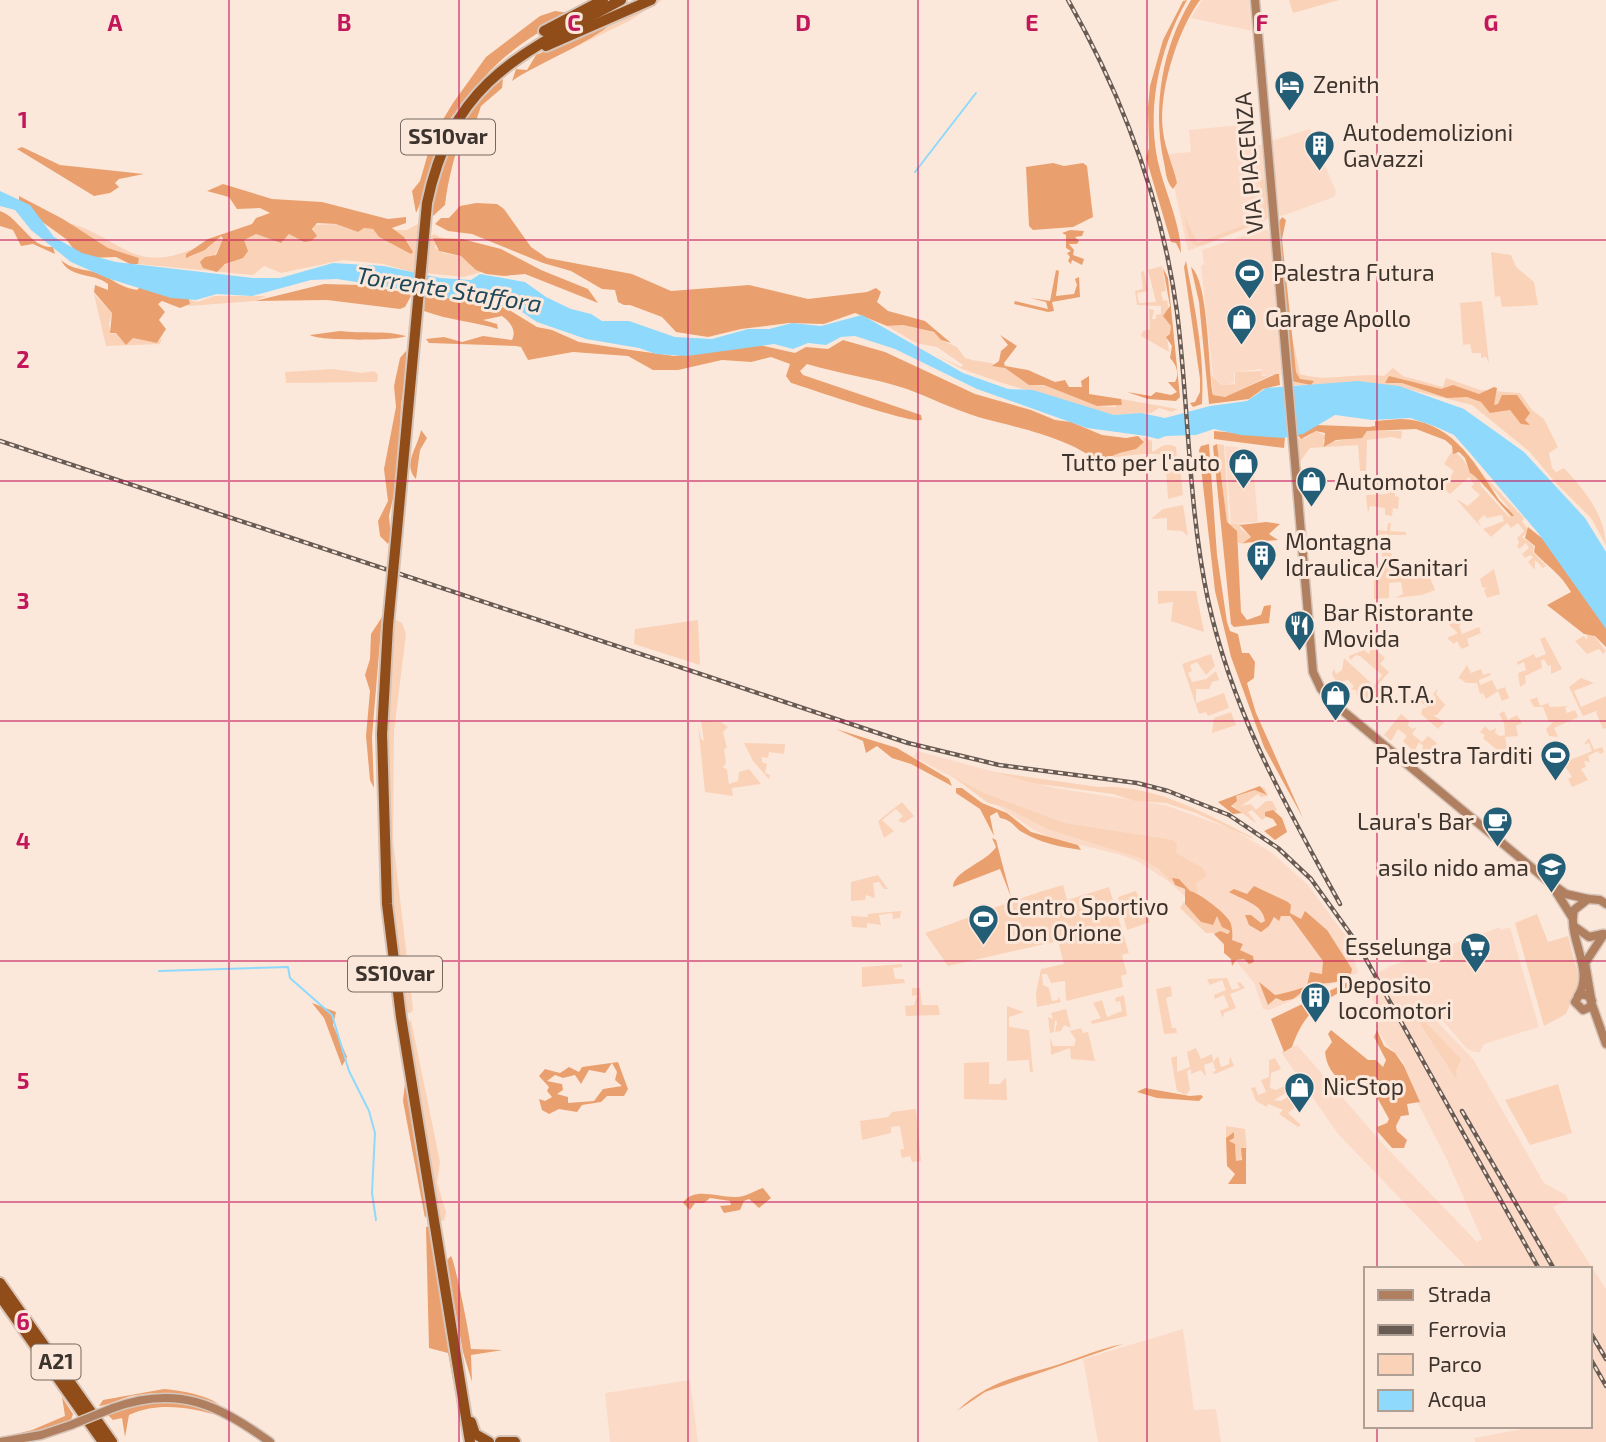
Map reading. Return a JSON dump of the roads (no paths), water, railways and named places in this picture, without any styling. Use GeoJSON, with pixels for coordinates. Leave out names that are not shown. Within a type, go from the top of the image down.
{"type":"FeatureCollection","features":[{"type":"Feature","properties":{"kind":"highway"},"geometry":{"type":"LineString","coordinates":[[517,57],[522,47],[540,34],[603,0]]}},
{"type":"Feature","properties":{"kind":"highway","name":"SS10var"},"geometry":{"type":"LineString","coordinates":[[470,1442],[401,1017],[387,904],[382,734],[388,625],[427,203],[433,175],[455,123],[489,81],[517,57],[621,0]]}},
{"type":"Feature","properties":{"kind":"highway"},"geometry":{"type":"LineString","coordinates":[[517,57],[651,0]]}},
{"type":"Feature","properties":{"kind":"highway","name":"A21"},"geometry":{"type":"LineString","coordinates":[[0,1283],[112,1442]]}},
{"type":"Feature","properties":{"kind":"highway","name":"A21"},"geometry":{"type":"LineString","coordinates":[[0,1296],[103,1442]]}},
{"type":"Feature","properties":{"kind":"highway"},"geometry":{"type":"LineString","coordinates":[[465,1411],[470,1415],[475,1434],[489,1442]]}},
{"type":"Feature","properties":{"kind":"highway"},"geometry":{"type":"LineString","coordinates":[[500,1442],[515,1442]]}},
{"type":"Feature","properties":{"kind":"main road","name":"VIA PIACENZA"},"geometry":{"type":"LineString","coordinates":[[1255,0],[1309,661],[1318,684],[1349,717],[1549,882]]}},
{"type":"Feature","properties":{"kind":"main road"},"geometry":{"type":"LineString","coordinates":[[1549,882],[1566,894],[1604,902]]}},
{"type":"Feature","properties":{"kind":"main road"},"geometry":{"type":"LineString","coordinates":[[1549,882],[1584,936],[1594,937],[1605,932]]}},
{"type":"Feature","properties":{"kind":"main road"},"geometry":{"type":"LineString","coordinates":[[1588,899],[1575,907],[1573,921],[1584,979],[1576,1007],[1587,1010],[1599,1020]]}},
{"type":"Feature","properties":{"kind":"main road"},"geometry":{"type":"LineString","coordinates":[[1605,932],[1586,963],[1591,1000],[1606,1044]]}},
{"type":"Feature","properties":{"kind":"main road"},"geometry":{"type":"LineString","coordinates":[[1578,996],[1585,994],[1591,1000]]}},
{"type":"Feature","properties":{"kind":"main road"},"geometry":{"type":"LineString","coordinates":[[1587,1010],[1591,1000]]}},
{"type":"Feature","properties":{"kind":"main road"},"geometry":{"type":"LineString","coordinates":[[0,1442],[41,1435],[113,1408],[150,1398],[189,1399],[230,1414],[270,1442]]}},
{"type":"Feature","properties":{"kind":"water","name":"Torrente Staffora"},"geometry":{"type":"Polygon","coordinates":[[[0,191],[30,205],[54,237],[82,253],[116,262],[253,278],[280,278],[333,263],[384,266],[440,278],[471,280],[480,274],[525,282],[546,297],[571,309],[591,314],[602,321],[629,321],[675,337],[712,339],[748,329],[769,329],[792,323],[821,326],[862,315],[963,373],[1008,389],[1033,390],[1114,415],[1141,413],[1165,418],[1210,406],[1247,401],[1266,388],[1358,381],[1399,386],[1464,409],[1524,452],[1585,518],[1606,552],[1606,629],[1538,533],[1454,435],[1410,418],[1372,420],[1335,415],[1303,434],[1283,438],[1241,435],[1214,429],[1196,435],[1166,436],[1158,439],[1087,428],[977,389],[895,349],[855,336],[841,337],[826,345],[808,343],[793,349],[774,344],[687,356],[656,354],[639,348],[586,339],[537,322],[522,312],[472,299],[452,300],[445,296],[337,279],[311,280],[252,296],[217,294],[196,300],[171,298],[107,278],[71,262],[31,230],[15,210],[0,206],[0,191]]]}},
{"type":"Feature","properties":{"kind":"waterway"},"geometry":{"type":"LineString","coordinates":[[915,172],[976,93]]}},
{"type":"Feature","properties":{"kind":"waterway"},"geometry":{"type":"LineString","coordinates":[[159,971],[288,967],[290,978],[332,1015],[349,1071],[369,1111],[375,1133],[372,1193],[376,1220]]}},
{"type":"Feature","properties":{"kind":"railway"},"geometry":{"type":"LineString","coordinates":[[1068,0],[1123,112],[1161,230],[1177,312],[1201,565],[1231,682],[1281,794],[1340,904]]}},
{"type":"Feature","properties":{"kind":"railway"},"geometry":{"type":"LineString","coordinates":[[0,441],[908,743],[999,765],[1137,783],[1168,791],[1229,815],[1278,848],[1311,879],[1357,943],[1538,1267]]}},
{"type":"Feature","properties":{"kind":"railway"},"geometry":{"type":"LineString","coordinates":[[1462,1111],[1553,1267]]}},
{"type":"Feature","properties":{"kind":"railway"},"geometry":{"type":"LineString","coordinates":[[1592,1335],[1606,1359]]}},
{"type":"Feature","properties":{"kind":"railway"},"geometry":{"type":"LineString","coordinates":[[1592,1362],[1606,1386]]}},
{"type":"Feature","properties":{"kind":"place","name":"Zenith"},"geometry":{"type":"Point","coordinates":[1290,112]}},
{"type":"Feature","properties":{"kind":"place","name":"Autodemolizioni Gavazzi"},"geometry":{"type":"Point","coordinates":[1320,173]}},
{"type":"Feature","properties":{"kind":"place","name":"Palestra Futura"},"geometry":{"type":"Point","coordinates":[1250,300]}},
{"type":"Feature","properties":{"kind":"place","name":"Garage Apollo"},"geometry":{"type":"Point","coordinates":[1242,346]}},
{"type":"Feature","properties":{"kind":"place","name":"Tutto per l'auto"},"geometry":{"type":"Point","coordinates":[1243,490]}},
{"type":"Feature","properties":{"kind":"place","name":"Automotor"},"geometry":{"type":"Point","coordinates":[1312,509]}},
{"type":"Feature","properties":{"kind":"place","name":"Montagna Idraulica/Sanitari"},"geometry":{"type":"Point","coordinates":[1262,582]}},
{"type":"Feature","properties":{"kind":"place","name":"Bar Ristorante Movida"},"geometry":{"type":"Point","coordinates":[1300,653]}},
{"type":"Feature","properties":{"kind":"place","name":"O.R.T.A."},"geometry":{"type":"Point","coordinates":[1336,722]}},
{"type":"Feature","properties":{"kind":"place","name":"Palestra Tarditi"},"geometry":{"type":"Point","coordinates":[1556,783]}},
{"type":"Feature","properties":{"kind":"place","name":"Laura's Bar"},"geometry":{"type":"Point","coordinates":[1497,849]}},
{"type":"Feature","properties":{"kind":"place","name":"asilo nido ama"},"geometry":{"type":"Point","coordinates":[1552,895]}},
{"type":"Feature","properties":{"kind":"place","name":"Centro Sportivo Don Orione"},"geometry":{"type":"Point","coordinates":[983,947]}},
{"type":"Feature","properties":{"kind":"place","name":"Esselunga"},"geometry":{"type":"Point","coordinates":[1475,974]}},
{"type":"Feature","properties":{"kind":"place","name":"Deposito locomotori"},"geometry":{"type":"Point","coordinates":[1315,1025]}},
{"type":"Feature","properties":{"kind":"place","name":"NicStop"},"geometry":{"type":"Point","coordinates":[1300,1114]}}]}
